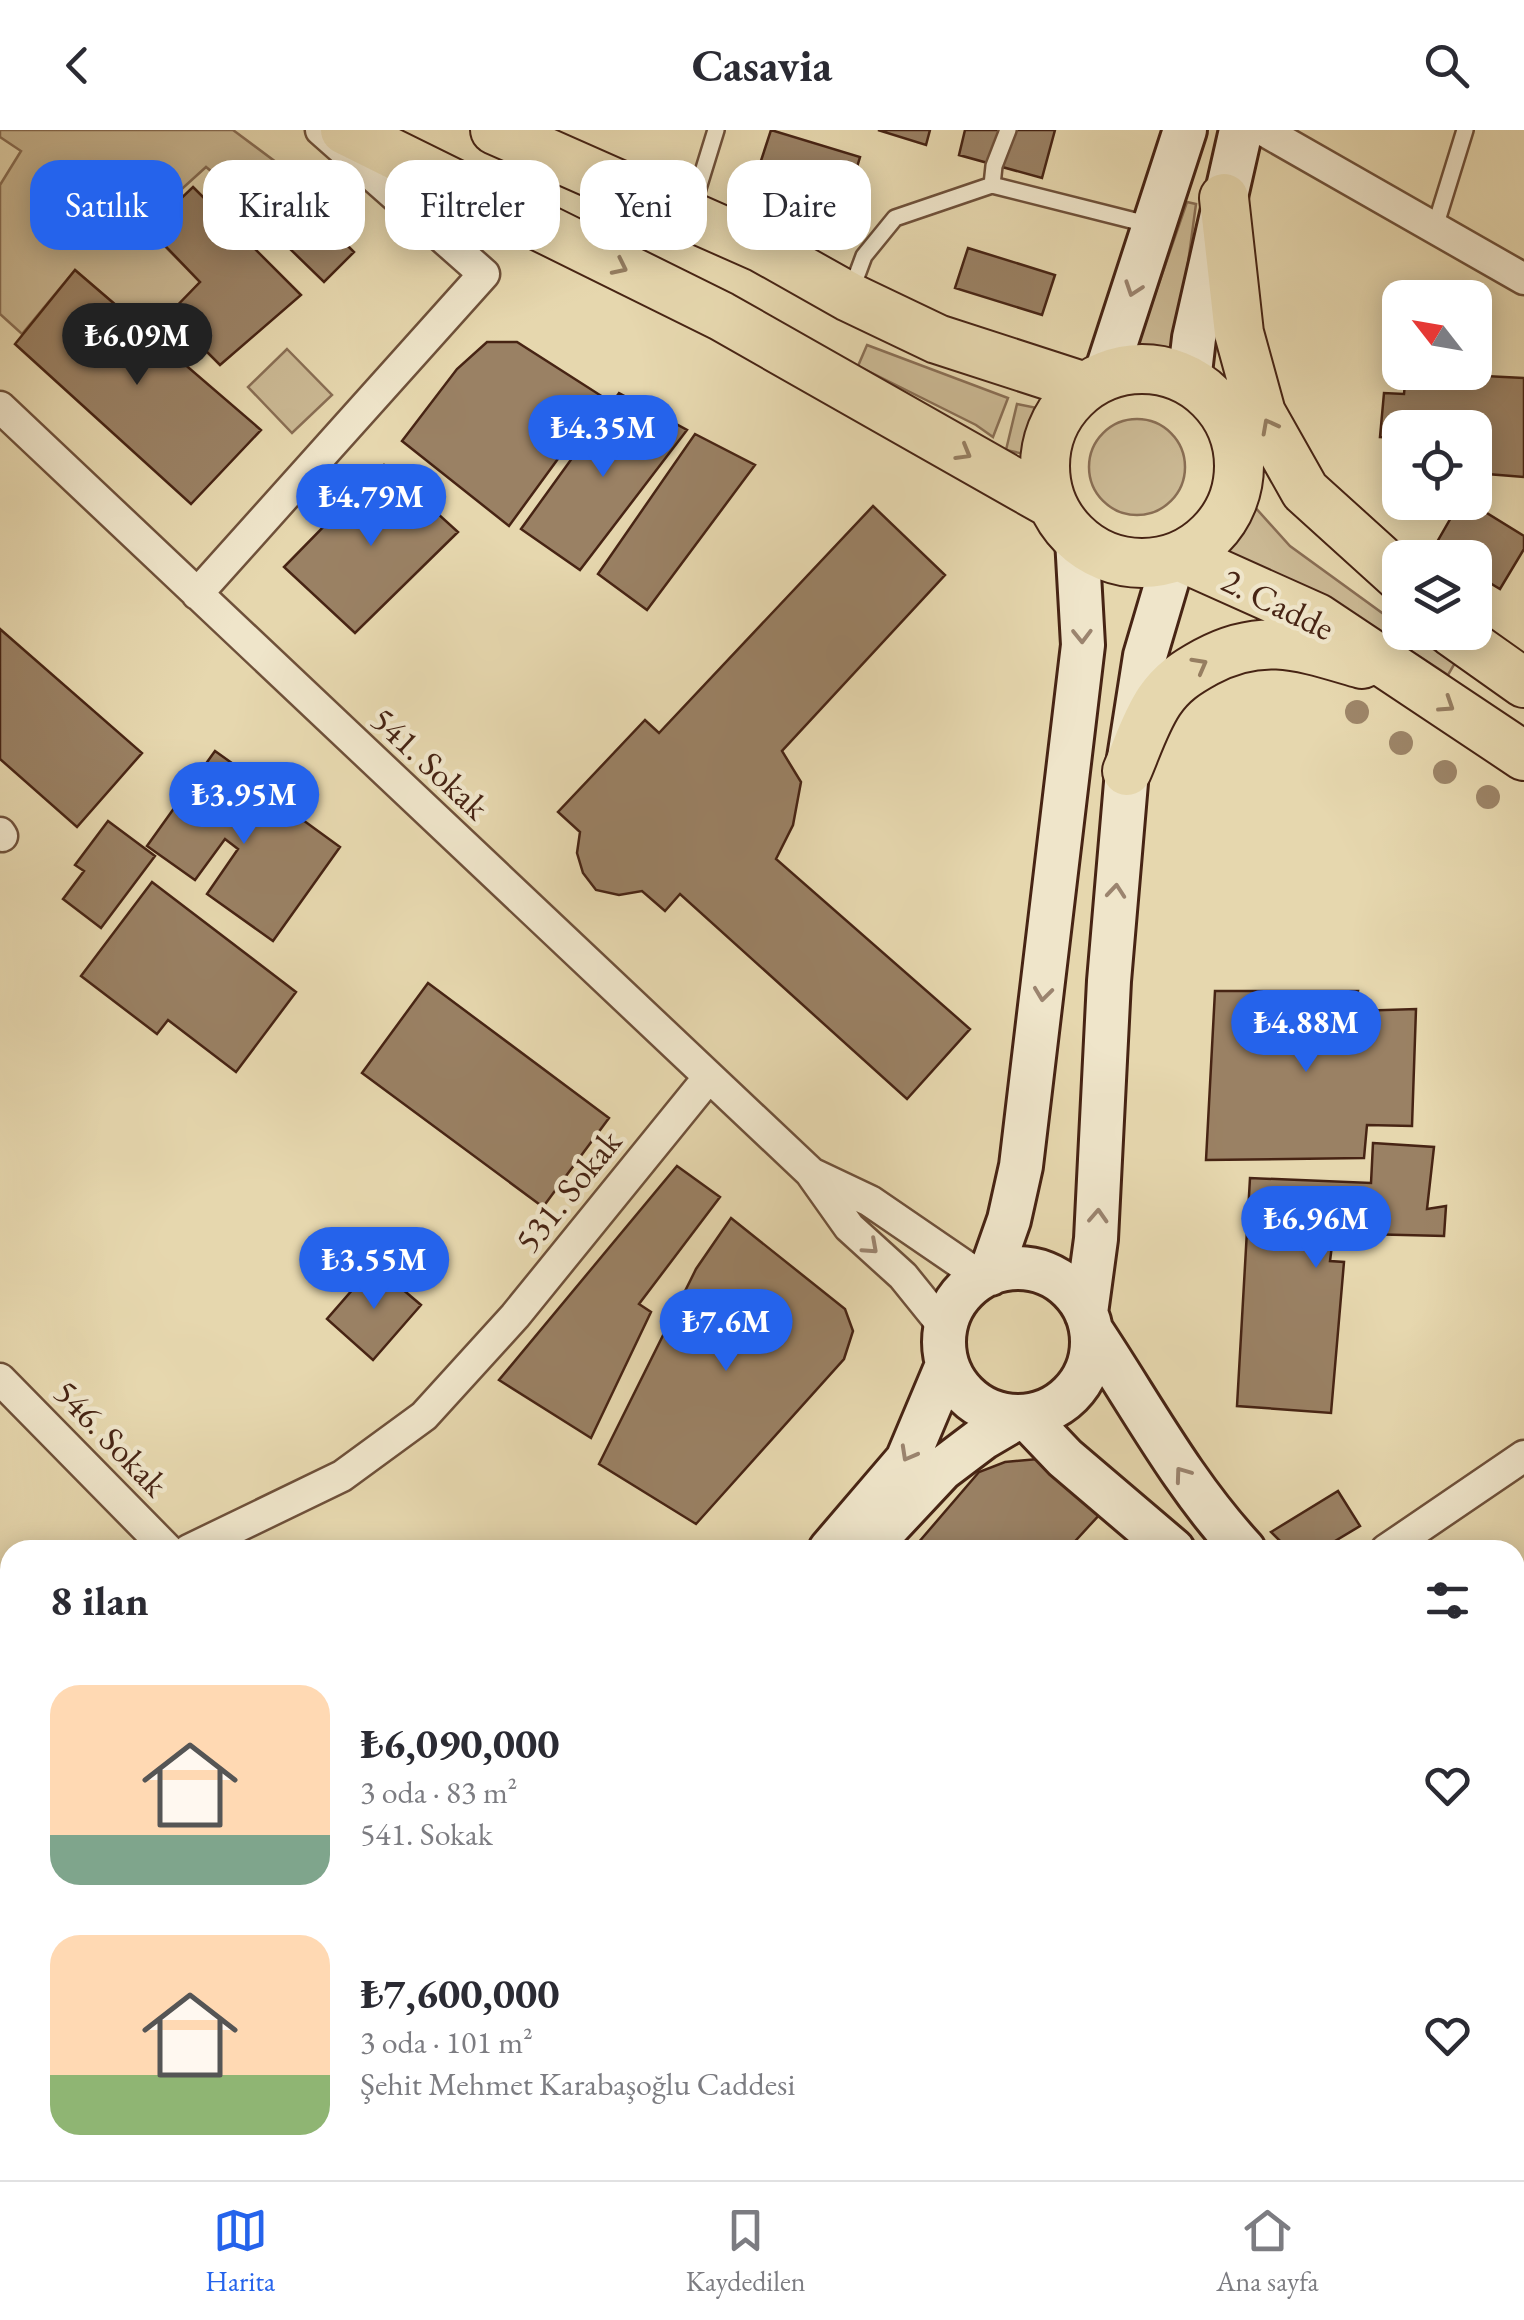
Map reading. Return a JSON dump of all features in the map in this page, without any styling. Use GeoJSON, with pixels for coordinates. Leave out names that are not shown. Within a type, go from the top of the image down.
{"type":"FeatureCollection","features":[{"type":"Feature","properties":{"kind":"main road"},"geometry":{"type":"LineString","coordinates":[[345,130],[721,316],[880,405],[1064,521],[1114,560],[1136,564],[1176,557],[1198,546],[1227,513],[1239,472],[1232,429],[1207,394],[1189,381],[1148,369],[1126,370],[1095,382],[1056,419],[1048,440],[1046,483],[1064,521],[1083,645],[1021,1166],[1009,1220],[986,1276]]}},
{"type":"Feature","properties":{"kind":"main road"},"geometry":{"type":"LineString","coordinates":[[495,130],[580,167]]}},
{"type":"Feature","properties":{"kind":"main road"},"geometry":{"type":"LineString","coordinates":[[1095,382],[1154,226],[1184,130]]}},
{"type":"Feature","properties":{"kind":"main road"},"geometry":{"type":"LineString","coordinates":[[1189,381],[1194,338],[1241,130]]}},
{"type":"Feature","properties":{"kind":"main road"},"geometry":{"type":"LineString","coordinates":[[1224,198],[1242,354],[1261,414],[1305,492],[1382,561]]}},
{"type":"Feature","properties":{"kind":"main road"},"geometry":{"type":"LineString","coordinates":[[707,223],[937,338],[1095,382]]}},
{"type":"Feature","properties":{"kind":"main road","name":"2. Cadde"},"geometry":{"type":"LineString","coordinates":[[1238,450],[1327,542],[1382,582]]}},
{"type":"Feature","properties":{"kind":"main road"},"geometry":{"type":"LineString","coordinates":[[875,1540],[942,1469],[983,1438],[1022,1416],[1054,1407],[1080,1382],[1092,1348],[1089,1321],[1109,980],[1127,771],[1145,656],[1176,557]]}},
{"type":"Feature","properties":{"kind":"main road","name":"2. Cadde"},"geometry":{"type":"LineString","coordinates":[[1176,557],[1317,618],[1524,756]]}},
{"type":"Feature","properties":{"kind":"main road"},"geometry":{"type":"LineString","coordinates":[[1127,771],[1157,704],[1176,678],[1223,653],[1257,642],[1313,650],[1401,675]]}},
{"type":"Feature","properties":{"kind":"main road"},"geometry":{"type":"LineString","coordinates":[[839,1540],[908,1460],[946,1346],[952,1307],[965,1290],[986,1276],[1022,1268],[1043,1272],[1077,1295],[1168,1454],[1235,1540]]}},
{"type":"Feature","properties":{"kind":"main road"},"geometry":{"type":"LineString","coordinates":[[946,1346],[957,1386],[974,1403],[995,1414],[1022,1416],[1161,1540]]}},
{"type":"Feature","properties":{"kind":"street"},"geometry":{"type":"LineString","coordinates":[[197,594],[484,274],[321,130]]}},
{"type":"Feature","properties":{"kind":"street"},"geometry":{"type":"LineString","coordinates":[[1263,130],[1524,279]]}},
{"type":"Feature","properties":{"kind":"street","name":"541. Sokak"},"geometry":{"type":"LineString","coordinates":[[0,407],[810,1172]]}},
{"type":"Feature","properties":{"kind":"street","name":"531. Sokak"},"geometry":{"type":"LineString","coordinates":[[209,1540],[342,1476],[424,1416],[515,1316],[708,1077]]}},
{"type":"Feature","properties":{"kind":"street"},"geometry":{"type":"LineString","coordinates":[[810,1172],[870,1201],[986,1276]]}},
{"type":"Feature","properties":{"kind":"street"},"geometry":{"type":"LineString","coordinates":[[810,1172],[848,1227],[903,1276],[946,1346]]}},
{"type":"Feature","properties":{"kind":"street","name":"546. Sokak"},"geometry":{"type":"LineString","coordinates":[[0,1379],[158,1540]]}},
{"type":"Feature","properties":{"kind":"street"},"geometry":{"type":"LineString","coordinates":[[1401,1540],[1524,1456]]}},
{"type":"Feature","properties":{"kind":"lane"},"geometry":{"type":"LineString","coordinates":[[707,160],[716,130]]}},
{"type":"Feature","properties":{"kind":"lane"},"geometry":{"type":"LineString","coordinates":[[992,185],[994,166],[1008,130]]}},
{"type":"Feature","properties":{"kind":"lane"},"geometry":{"type":"LineString","coordinates":[[1435,227],[1465,130]]}},
{"type":"Feature","properties":{"kind":"lane"},"geometry":{"type":"LineString","coordinates":[[849,297],[864,256],[895,218],[992,185],[1154,226]]}},
{"type":"Feature","properties":{"kind":"shaded area"},"geometry":{"type":"Polygon","coordinates":[[[0,130],[233,130],[273,160],[203,160],[203,170],[183,188],[183,160],[30,160],[30,250],[169,250],[200,282],[152,336],[75,270],[22,334],[0,314],[0,185],[21,151],[0,137],[0,130]]]}},
{"type":"Feature","properties":{"kind":"shaded area"},"geometry":{"type":"Polygon","coordinates":[[[1187,202],[1196,204],[1175,359],[1163,354],[1129,356],[1149,312],[1187,202]]]}},
{"type":"Feature","properties":{"kind":"shaded area"},"geometry":{"type":"Polygon","coordinates":[[[867,345],[1008,398],[993,437],[858,366],[867,345]]]}},
{"type":"Feature","properties":{"kind":"shaded area"},"geometry":{"type":"Polygon","coordinates":[[[287,349],[332,395],[292,433],[248,387],[287,349]]]}},
{"type":"Feature","properties":{"kind":"shaded area"},"geometry":{"type":"Polygon","coordinates":[[[1017,404],[1047,410],[1029,455],[1006,450],[1017,404]]]}},
{"type":"Feature","properties":{"kind":"shaded area"},"geometry":{"type":"Polygon","coordinates":[[[1128,419],[1146,419],[1164,427],[1177,440],[1185,467],[1182,486],[1164,507],[1146,515],[1128,515],[1110,507],[1097,494],[1089,476],[1089,458],[1097,440],[1110,427],[1128,419]]]}},
{"type":"Feature","properties":{"kind":"shaded area"},"geometry":{"type":"Polygon","coordinates":[[[1246,505],[1253,505],[1290,546],[1382,613],[1382,632],[1308,589],[1217,555],[1237,530],[1246,505]]]}},
{"type":"Feature","properties":{"kind":"shaded area"},"geometry":{"type":"Polygon","coordinates":[[[1410,650],[1435,650],[1455,663],[1448,675],[1410,650]]]}},
{"type":"Feature","properties":{"kind":"building"},"geometry":{"type":"Polygon","coordinates":[[[771,130],[860,157],[859,160],[761,160],[771,130]]]}},
{"type":"Feature","properties":{"kind":"building"},"geometry":{"type":"Polygon","coordinates":[[[878,130],[930,130],[926,145],[878,130]]]}},
{"type":"Feature","properties":{"kind":"building"},"geometry":{"type":"Polygon","coordinates":[[[965,130],[1055,130],[1042,178],[959,155],[965,130]]]}},
{"type":"Feature","properties":{"kind":"building"},"geometry":{"type":"Polygon","coordinates":[[[193,187],[203,197],[203,250],[256,250],[301,295],[220,365],[169,314],[200,282],[169,250],[183,250],[183,197],[193,187]]]}},
{"type":"Feature","properties":{"kind":"building"},"geometry":{"type":"Polygon","coordinates":[[[968,248],[1055,275],[1042,315],[955,288],[968,248]]]}},
{"type":"Feature","properties":{"kind":"building"},"geometry":{"type":"Polygon","coordinates":[[[291,250],[352,250],[324,282],[291,250]]]}},
{"type":"Feature","properties":{"kind":"building"},"geometry":{"type":"Polygon","coordinates":[[[75,270],[261,430],[191,504],[15,344],[75,270]]]}},
{"type":"Feature","properties":{"kind":"building"},"geometry":{"type":"Polygon","coordinates":[[[487,342],[517,342],[603,397],[509,526],[402,441],[457,369],[487,342]]]}},
{"type":"Feature","properties":{"kind":"building"},"geometry":{"type":"Polygon","coordinates":[[[1492,376],[1524,378],[1524,477],[1492,474],[1492,410],[1382,410],[1384,393],[1404,394],[1404,390],[1492,390],[1492,376]]]}},
{"type":"Feature","properties":{"kind":"building"},"geometry":{"type":"Polygon","coordinates":[[[619,393],[687,430],[580,570],[521,529],[619,393]]]}},
{"type":"Feature","properties":{"kind":"building"},"geometry":{"type":"Polygon","coordinates":[[[695,434],[755,465],[647,610],[598,574],[695,434]]]}},
{"type":"Feature","properties":{"kind":"building"},"geometry":{"type":"Polygon","coordinates":[[[384,465],[458,532],[355,633],[284,567],[384,465]]]}},
{"type":"Feature","properties":{"kind":"building"},"geometry":{"type":"Polygon","coordinates":[[[873,506],[945,575],[782,751],[801,782],[793,825],[776,859],[970,1029],[907,1099],[680,894],[665,911],[642,891],[619,895],[596,890],[583,873],[577,853],[580,832],[558,812],[645,720],[659,733],[873,506]]]}},
{"type":"Feature","properties":{"kind":"building"},"geometry":{"type":"Polygon","coordinates":[[[1492,516],[1524,536],[1524,549],[1500,589],[1492,584],[1492,540],[1438,540],[1450,520],[1492,520],[1492,516]]]}},
{"type":"Feature","properties":{"kind":"building"},"geometry":{"type":"Polygon","coordinates":[[[0,629],[142,753],[77,827],[0,759],[0,629]]]}},
{"type":"Feature","properties":{"kind":"building"},"geometry":{"type":"Polygon","coordinates":[[[215,751],[264,786],[242,815],[256,825],[274,799],[340,847],[273,941],[207,894],[238,849],[225,839],[195,880],[147,846],[215,751]]]}},
{"type":"Feature","properties":{"kind":"building"},"geometry":{"type":"Polygon","coordinates":[[[108,821],[155,856],[101,928],[63,899],[84,871],[75,865],[108,821]]]}},
{"type":"Feature","properties":{"kind":"building"},"geometry":{"type":"Polygon","coordinates":[[[152,882],[296,992],[236,1072],[168,1020],[157,1034],[81,976],[152,882]]]}},
{"type":"Feature","properties":{"kind":"building"},"geometry":{"type":"Polygon","coordinates":[[[428,983],[609,1118],[543,1207],[362,1073],[428,983]]]}},
{"type":"Feature","properties":{"kind":"building"},"geometry":{"type":"Polygon","coordinates":[[[1215,991],[1358,991],[1355,1011],[1416,1009],[1412,1126],[1367,1125],[1364,1158],[1206,1160],[1215,991]]]}},
{"type":"Feature","properties":{"kind":"building"},"geometry":{"type":"Polygon","coordinates":[[[1373,1143],[1434,1147],[1427,1209],[1446,1206],[1444,1236],[1363,1234],[1365,1225],[1335,1221],[1330,1261],[1344,1262],[1331,1413],[1237,1406],[1250,1178],[1371,1183],[1373,1143]]]}},
{"type":"Feature","properties":{"kind":"building"},"geometry":{"type":"Polygon","coordinates":[[[677,1166],[720,1197],[639,1304],[651,1312],[591,1438],[499,1380],[677,1166]]]}},
{"type":"Feature","properties":{"kind":"building"},"geometry":{"type":"Polygon","coordinates":[[[731,1218],[845,1309],[853,1331],[844,1359],[696,1524],[599,1464],[696,1269],[731,1218]]]}},
{"type":"Feature","properties":{"kind":"building"},"geometry":{"type":"Polygon","coordinates":[[[374,1265],[421,1305],[373,1360],[327,1319],[374,1265]]]}},
{"type":"Feature","properties":{"kind":"building"},"geometry":{"type":"Polygon","coordinates":[[[1038,1459],[1101,1513],[1076,1540],[921,1540],[979,1472],[1005,1462],[1038,1459]]]}},
{"type":"Feature","properties":{"kind":"building"},"geometry":{"type":"Polygon","coordinates":[[[1338,1491],[1360,1526],[1337,1540],[1279,1540],[1271,1532],[1338,1491]]]}}]}
